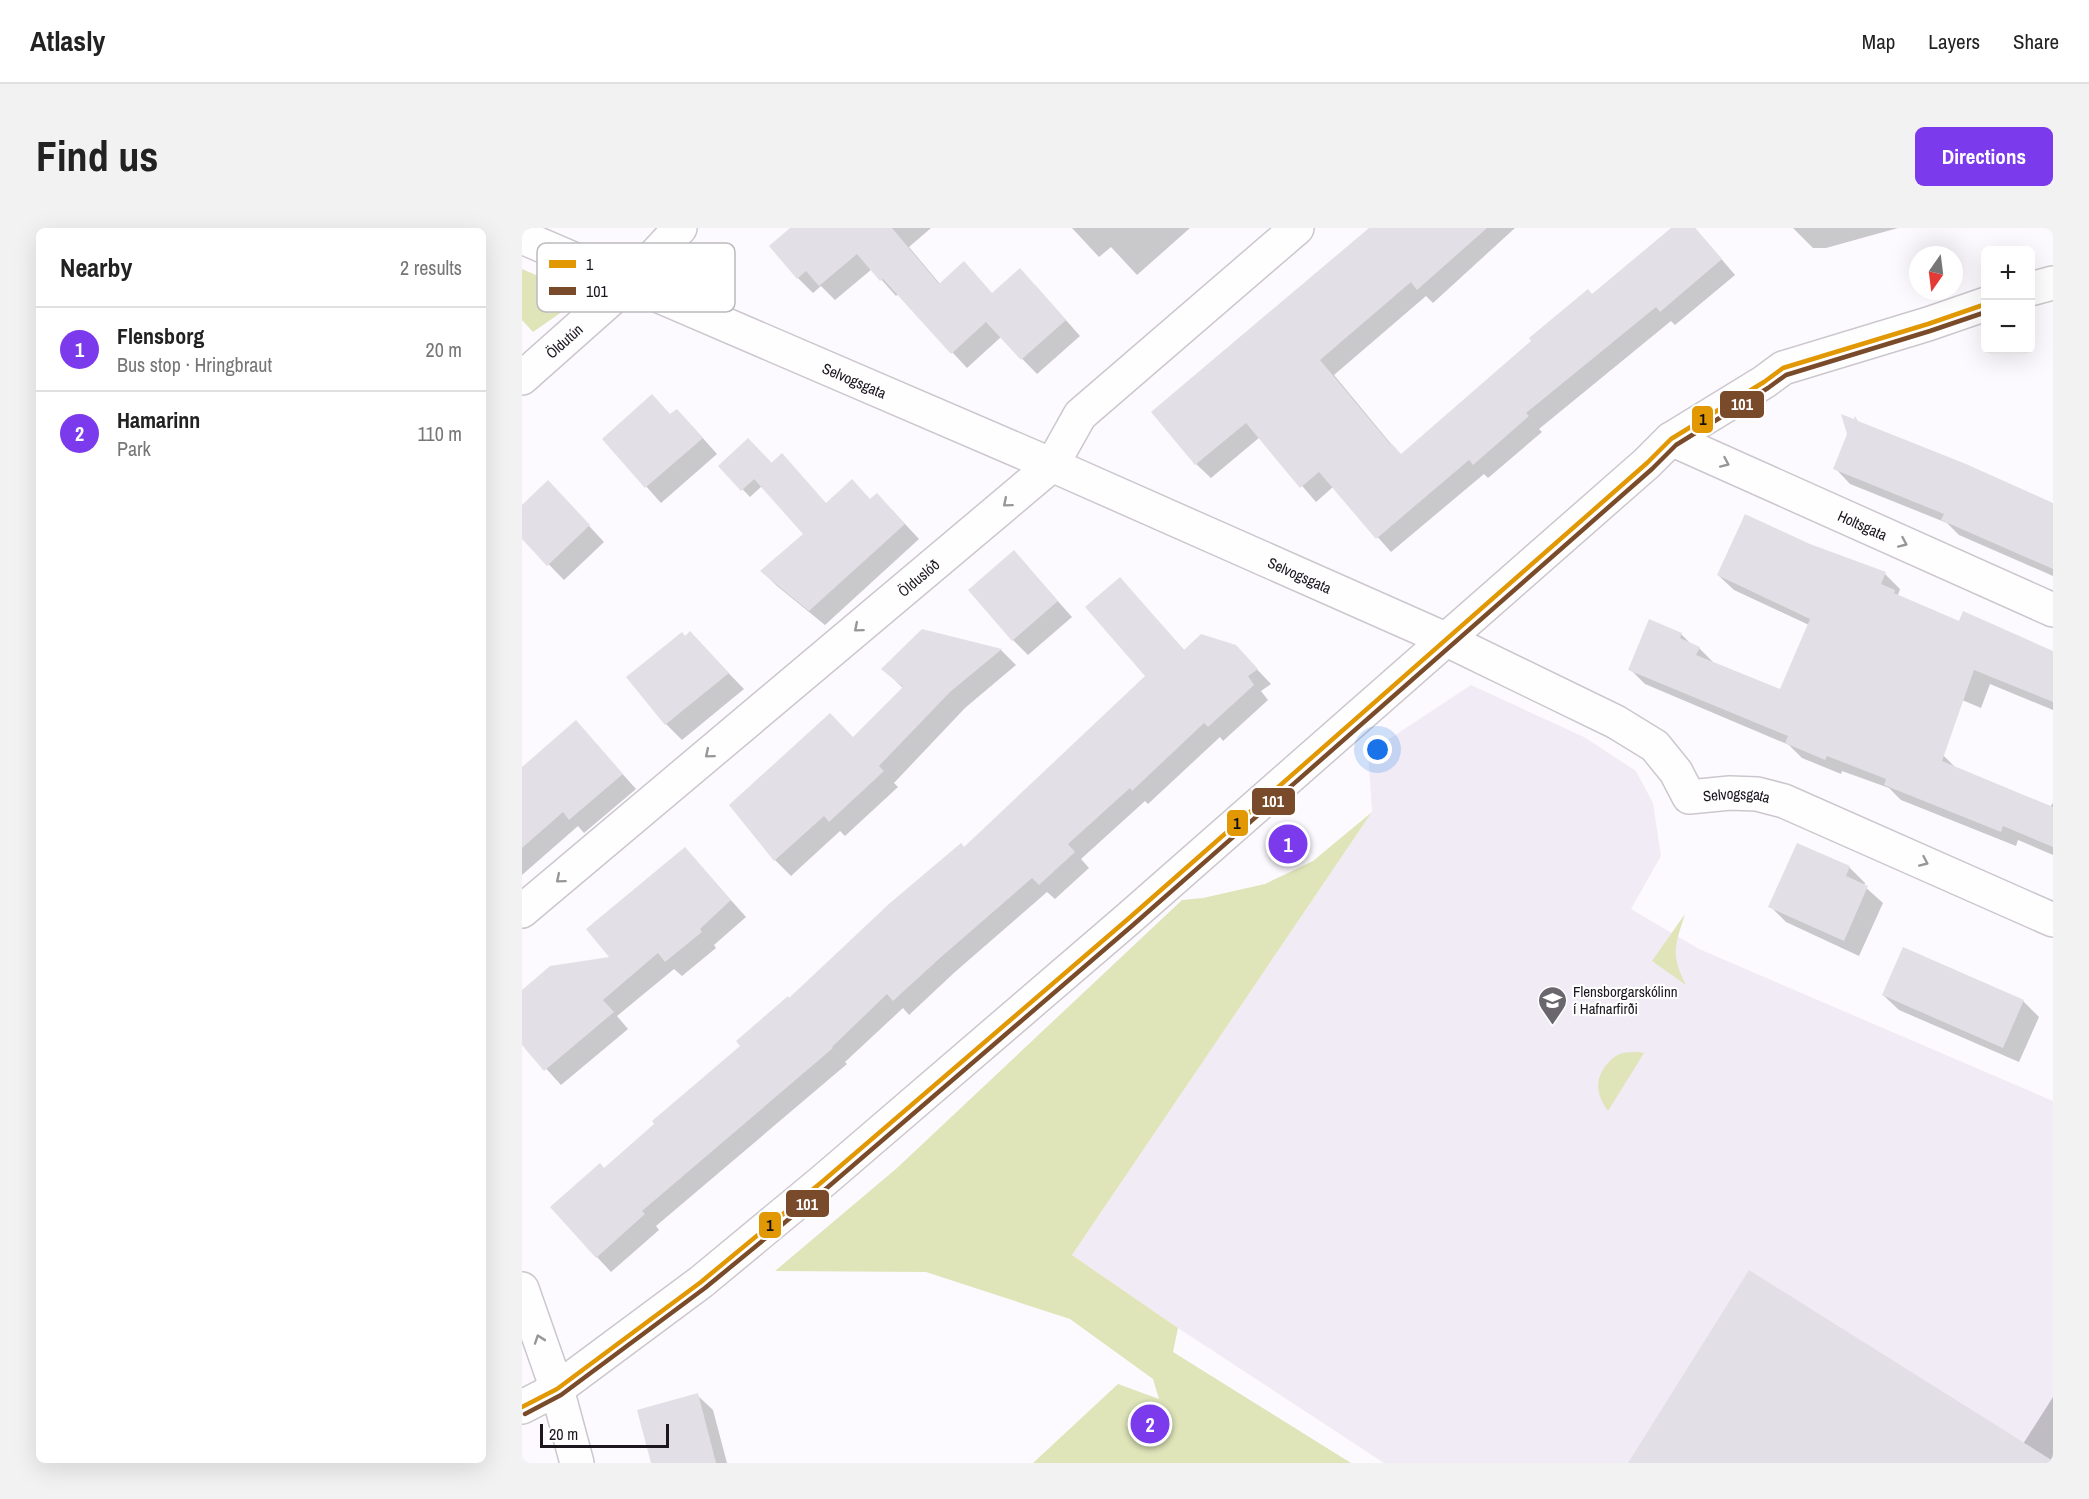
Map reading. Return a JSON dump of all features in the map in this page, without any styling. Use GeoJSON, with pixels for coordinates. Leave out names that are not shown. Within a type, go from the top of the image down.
{"type":"FeatureCollection","features":[{"type":"Feature","properties":{"kind":"street","name":"Öldutún"},"geometry":{"type":"LineString","coordinates":[[666,243],[680,228]]}},
{"type":"Feature","properties":{"kind":"street","name":"Ölduslóð"},"geometry":{"type":"LineString","coordinates":[[522,911],[1052,465],[1080,415],[1297,228]]}},
{"type":"Feature","properties":{"kind":"street","name":"Selvogsgata"},"geometry":{"type":"LineString","coordinates":[[522,237],[537,243]]}},
{"type":"Feature","properties":{"kind":"street"},"geometry":{"type":"LineString","coordinates":[[2035,288],[2053,283]]}},
{"type":"Feature","properties":{"kind":"street"},"geometry":{"type":"LineString","coordinates":[[522,1407],[557,1389],[702,1282],[814,1188],[1143,905],[1671,440],[1783,368],[1929,324],[1981,306]]}},
{"type":"Feature","properties":{"kind":"street","name":"Öldutún"},"geometry":{"type":"LineString","coordinates":[[522,378],[596,312]]}},
{"type":"Feature","properties":{"kind":"street","name":"Selvogsgata"},"geometry":{"type":"LineString","coordinates":[[696,312],[1052,465],[1445,639],[1616,722],[1655,746],[1676,772],[1689,797],[1730,793],[1756,794],[1784,801],[2053,920]]}},
{"type":"Feature","properties":{"kind":"street","name":"Holtsgata"},"geometry":{"type":"LineString","coordinates":[[1671,440],[2053,610]]}},
{"type":"Feature","properties":{"kind":"street"},"geometry":{"type":"LineString","coordinates":[[522,1289],[557,1389],[577,1463]]}},
{"type":"Feature","properties":{"kind":"shaded area","name":"Flensborgarskólinn í Hafnarfirði"},"geometry":{"type":"Polygon","coordinates":[[[1471,685],[1584,737],[1636,771],[1653,803],[1661,856],[1631,909],[1699,949],[2053,1101],[2053,1463],[1384,1463],[1178,1328],[1072,1255],[1372,812],[1368,753],[1471,685]]]}},
{"type":"Feature","properties":{"kind":"green space"},"geometry":{"type":"Polygon","coordinates":[[[522,269],[537,275],[537,312],[562,312],[533,332],[522,320],[522,269]]]}},
{"type":"Feature","properties":{"kind":"green space"},"geometry":{"type":"Polygon","coordinates":[[[1372,812],[1072,1255],[1178,1328],[1173,1352],[1351,1463],[1033,1463],[1118,1384],[1159,1399],[1153,1379],[1070,1319],[926,1272],[775,1271],[897,1168],[1182,900],[1203,898],[1265,884],[1313,861],[1372,812]]]}},
{"type":"Feature","properties":{"kind":"green space"},"geometry":{"type":"Polygon","coordinates":[[[1685,914],[1677,942],[1676,957],[1686,985],[1652,961],[1685,914]]]}},
{"type":"Feature","properties":{"kind":"green space"},"geometry":{"type":"Polygon","coordinates":[[[1644,1053],[1608,1111],[1601,1098],[1598,1085],[1605,1066],[1618,1055],[1644,1053]]]}},
{"type":"Feature","properties":{"kind":"building"},"geometry":{"type":"Polygon","coordinates":[[[790,228],[892,228],[939,284],[964,261],[992,293],[1020,268],[1066,320],[1021,360],[986,322],[951,354],[883,279],[880,281],[857,254],[819,286],[806,271],[797,279],[769,246],[790,228]]]}},
{"type":"Feature","properties":{"kind":"building"},"geometry":{"type":"Polygon","coordinates":[[[1369,228],[1487,228],[1417,290],[1411,282],[1320,360],[1401,454],[1531,341],[1529,338],[1588,289],[1592,294],[1671,228],[1695,228],[1722,259],[1660,312],[1656,307],[1526,413],[1529,416],[1473,465],[1469,460],[1376,539],[1319,472],[1300,488],[1246,423],[1195,465],[1151,412],[1369,228]]]}},
{"type":"Feature","properties":{"kind":"building"},"geometry":{"type":"Polygon","coordinates":[[[652,394],[670,414],[677,409],[703,438],[645,488],[602,439],[652,394]]]}},
{"type":"Feature","properties":{"kind":"building"},"geometry":{"type":"Polygon","coordinates":[[[1841,414],[1854,419],[1855,416],[1858,421],[1966,464],[2053,503],[2053,569],[1941,520],[1944,514],[1833,469],[1847,434],[1841,414]]]}},
{"type":"Feature","properties":{"kind":"building"},"geometry":{"type":"Polygon","coordinates":[[[748,438],[772,463],[741,491],[718,466],[748,438]]]}},
{"type":"Feature","properties":{"kind":"building"},"geometry":{"type":"Polygon","coordinates":[[[782,453],[826,503],[852,479],[870,499],[877,493],[905,524],[809,611],[760,571],[803,534],[754,479],[782,453]]]}},
{"type":"Feature","properties":{"kind":"building"},"geometry":{"type":"Polygon","coordinates":[[[548,480],[590,525],[547,566],[522,539],[522,505],[548,480]]]}},
{"type":"Feature","properties":{"kind":"building"},"geometry":{"type":"Polygon","coordinates":[[[1745,514],[1810,544],[1886,572],[1881,584],[1895,590],[1894,593],[1959,621],[1963,611],[2053,651],[2053,702],[1974,670],[1942,761],[2053,807],[2053,847],[2003,826],[2001,832],[1884,785],[1886,779],[1827,756],[1825,760],[1785,743],[1788,736],[1628,670],[1649,619],[1682,633],[1680,638],[1700,647],[1696,655],[1780,689],[1810,619],[1717,575],[1745,514]]]}},
{"type":"Feature","properties":{"kind":"building"},"geometry":{"type":"Polygon","coordinates":[[[1014,550],[1058,601],[1012,641],[968,590],[1014,550]]]}},
{"type":"Feature","properties":{"kind":"building"},"geometry":{"type":"Polygon","coordinates":[[[1120,577],[1184,650],[1201,634],[1236,645],[1258,669],[1248,676],[1254,685],[1208,727],[1204,723],[1132,791],[1130,788],[1068,844],[1075,852],[1039,885],[1032,878],[893,1001],[887,994],[833,1048],[642,1211],[645,1214],[596,1258],[550,1207],[600,1163],[604,1168],[654,1124],[652,1121],[740,1046],[736,1041],[788,996],[789,998],[890,903],[961,843],[964,847],[1145,676],[1085,607],[1120,577]]]}},
{"type":"Feature","properties":{"kind":"building"},"geometry":{"type":"Polygon","coordinates":[[[922,629],[1002,649],[950,692],[879,766],[884,771],[829,822],[824,816],[774,861],[729,805],[830,713],[853,737],[903,687],[881,669],[922,629]]]}},
{"type":"Feature","properties":{"kind":"building"},"geometry":{"type":"Polygon","coordinates":[[[690,631],[729,673],[665,725],[626,677],[682,632],[685,636],[690,631]]]}},
{"type":"Feature","properties":{"kind":"building"},"geometry":{"type":"Polygon","coordinates":[[[576,720],[623,774],[569,820],[563,812],[522,848],[522,767],[576,720]]]}},
{"type":"Feature","properties":{"kind":"building"},"geometry":{"type":"Polygon","coordinates":[[[1797,843],[1850,866],[1846,876],[1868,886],[1844,941],[1768,907],[1797,843]]]}},
{"type":"Feature","properties":{"kind":"building"},"geometry":{"type":"Polygon","coordinates":[[[685,847],[731,900],[700,929],[702,932],[665,962],[658,953],[603,1000],[614,1012],[544,1071],[522,1045],[522,990],[550,966],[609,957],[586,929],[685,847]]]}},
{"type":"Feature","properties":{"kind":"building"},"geometry":{"type":"Polygon","coordinates":[[[1903,947],[2024,1000],[2003,1048],[1882,995],[1903,947]]]}},
{"type":"Feature","properties":{"kind":"building"},"geometry":{"type":"Polygon","coordinates":[[[1749,1270],[2053,1461],[2053,1463],[1628,1463],[1749,1270]]]}},
{"type":"Feature","properties":{"kind":"building"},"geometry":{"type":"Polygon","coordinates":[[[698,1393],[716,1463],[651,1463],[637,1410],[698,1393]]]}},
{"type":"Feature","properties":{"kind":"transit line","name":"1"},"geometry":{"type":"LineString","coordinates":[[522,1407],[557,1389],[701,1282],[823,1181],[1128,919],[1647,463],[1671,439],[1783,368],[1981,306]]}},
{"type":"Feature","properties":{"kind":"transit line","name":"101"},"geometry":{"type":"LineString","coordinates":[[525,1414],[561,1395],[705,1288],[828,1187],[1133,925],[1652,469],[1676,445],[1786,375],[1981,314]]}},
{"type":"Feature","properties":{"kind":"place","name":"Flensborg"},"geometry":{"type":"Point","coordinates":[1288,844]}},
{"type":"Feature","properties":{"kind":"place","name":"Flensborgarskólinn í Hafnarfirði"},"geometry":{"type":"Point","coordinates":[1552,1026]}},
{"type":"Feature","properties":{"kind":"place","name":"Hamarinn"},"geometry":{"type":"Point","coordinates":[1150,1424]}}]}
